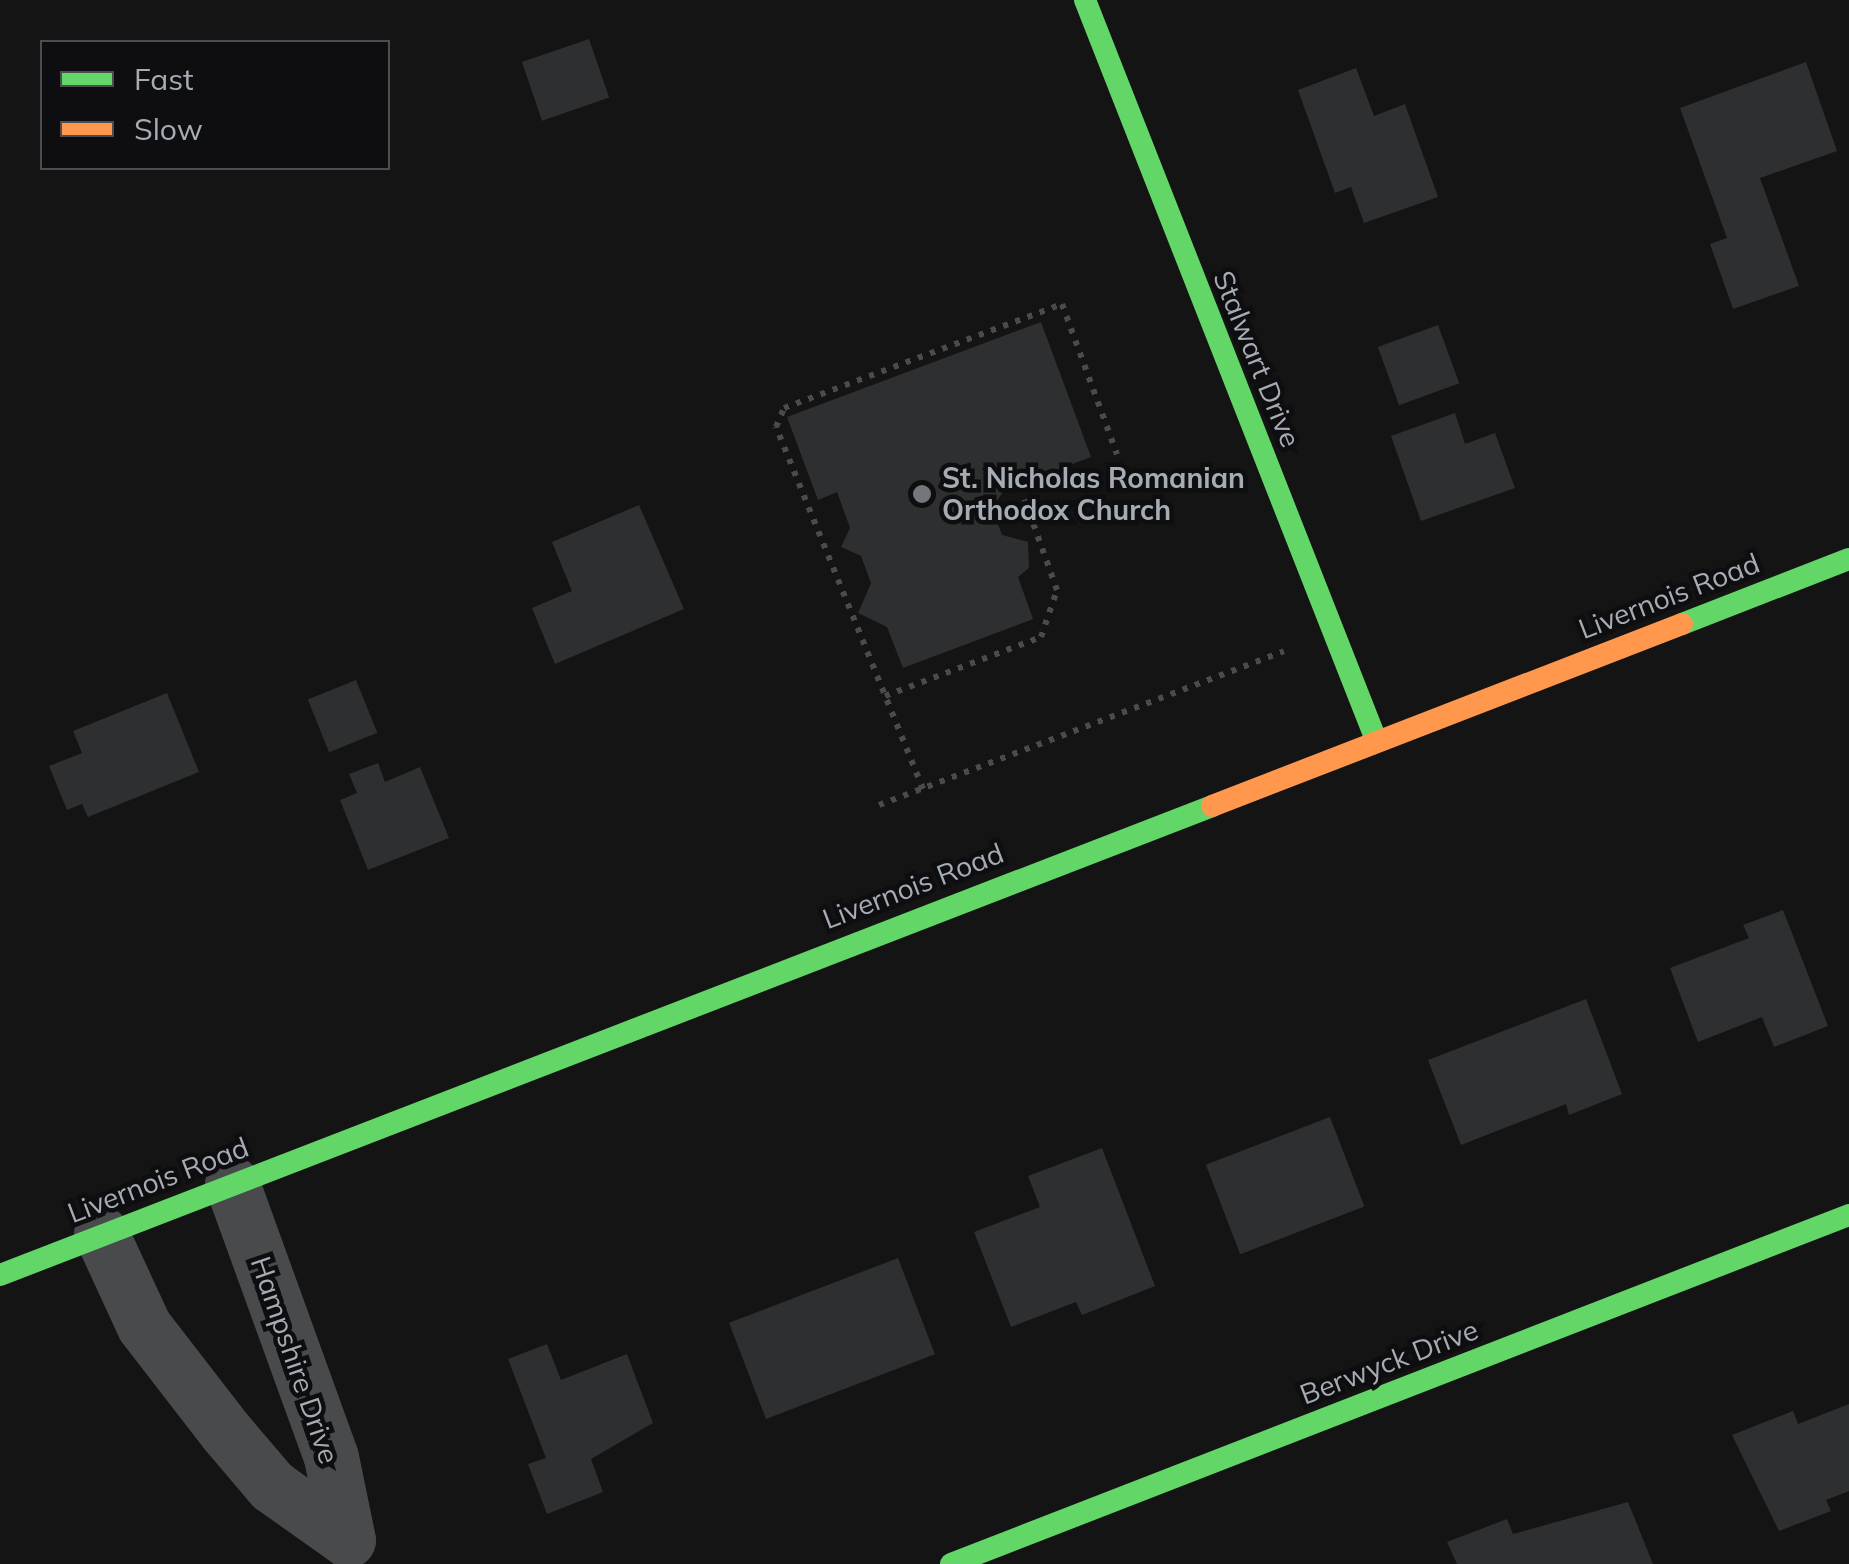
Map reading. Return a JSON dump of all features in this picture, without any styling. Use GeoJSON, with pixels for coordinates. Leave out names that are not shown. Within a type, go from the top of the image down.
{"type":"FeatureCollection","features":[{"type":"Feature","properties":{"kind":"main road","name":"Stalwart Drive"},"geometry":{"type":"LineString","coordinates":[[1085,0],[1376,740]]}},
{"type":"Feature","properties":{"kind":"main road","name":"Livernois Road"},"geometry":{"type":"LineString","coordinates":[[0,1275],[1849,559]]}},
{"type":"Feature","properties":{"kind":"main road","name":"Berwyck Drive"},"geometry":{"type":"LineString","coordinates":[[951,1564],[1849,1215]]}},
{"type":"Feature","properties":{"kind":"street","name":"Hampshire Drive"},"geometry":{"type":"LineString","coordinates":[[232,1183],[332,1457],[356,1552]]}},
{"type":"Feature","properties":{"kind":"street","name":"Hampshire Drive"},"geometry":{"type":"LineString","coordinates":[[102,1233],[144,1326],[226,1432],[272,1486],[356,1552]]}},
{"type":"Feature","properties":{"kind":"path"},"geometry":{"type":"LineString","coordinates":[[923,789],[776,427],[784,408],[1062,304],[1118,454]]}},
{"type":"Feature","properties":{"kind":"path"},"geometry":{"type":"LineString","coordinates":[[885,696],[1041,636],[1057,590],[1023,496]]}},
{"type":"Feature","properties":{"kind":"path"},"geometry":{"type":"LineString","coordinates":[[879,805],[1294,647]]}},
{"type":"Feature","properties":{"kind":"building"},"geometry":{"type":"Polygon","coordinates":[[[589,39],[609,98],[542,121],[522,62],[589,39]]]}},
{"type":"Feature","properties":{"kind":"building"},"geometry":{"type":"Polygon","coordinates":[[[1806,62],[1837,151],[1760,178],[1799,286],[1733,309],[1710,244],[1727,238],[1680,108],[1806,62]]]}},
{"type":"Feature","properties":{"kind":"building"},"geometry":{"type":"Polygon","coordinates":[[[1356,68],[1374,116],[1405,104],[1438,197],[1364,223],[1351,187],[1335,193],[1298,90],[1356,68]]]}},
{"type":"Feature","properties":{"kind":"building","name":"St. Nicholas Romanian Orthodox Church"},"geometry":{"type":"Polygon","coordinates":[[[1041,322],[1091,457],[1005,489],[992,508],[1002,535],[1028,542],[1029,568],[1018,577],[1033,619],[903,668],[887,627],[858,613],[871,583],[861,556],[841,547],[850,528],[837,492],[818,500],[787,417],[1041,322]]]}},
{"type":"Feature","properties":{"kind":"building"},"geometry":{"type":"Polygon","coordinates":[[[1438,325],[1459,383],[1399,405],[1378,347],[1438,325]]]}},
{"type":"Feature","properties":{"kind":"building"},"geometry":{"type":"Polygon","coordinates":[[[1455,413],[1465,444],[1495,433],[1515,488],[1421,521],[1391,436],[1455,413]]]}},
{"type":"Feature","properties":{"kind":"building"},"geometry":{"type":"Polygon","coordinates":[[[639,505],[684,609],[555,664],[532,608],[572,591],[552,542],[639,505]]]}},
{"type":"Feature","properties":{"kind":"building"},"geometry":{"type":"Polygon","coordinates":[[[356,680],[377,733],[329,752],[308,699],[356,680]]]}},
{"type":"Feature","properties":{"kind":"building"},"geometry":{"type":"Polygon","coordinates":[[[167,693],[199,772],[88,817],[82,804],[67,810],[49,766],[82,753],[73,731],[167,693]]]}},
{"type":"Feature","properties":{"kind":"building"},"geometry":{"type":"Polygon","coordinates":[[[378,763],[385,782],[420,767],[449,838],[368,870],[340,800],[357,793],[349,774],[378,763]]]}},
{"type":"Feature","properties":{"kind":"building"},"geometry":{"type":"Polygon","coordinates":[[[1783,910],[1828,1026],[1774,1047],[1762,1017],[1698,1042],[1670,968],[1749,938],[1743,925],[1783,910]]]}},
{"type":"Feature","properties":{"kind":"building"},"geometry":{"type":"Polygon","coordinates":[[[1586,999],[1622,1094],[1569,1115],[1566,1104],[1461,1145],[1428,1060],[1586,999]]]}},
{"type":"Feature","properties":{"kind":"building"},"geometry":{"type":"Polygon","coordinates":[[[1330,1117],[1364,1207],[1240,1254],[1206,1165],[1330,1117]]]}},
{"type":"Feature","properties":{"kind":"building"},"geometry":{"type":"Polygon","coordinates":[[[1102,1148],[1155,1286],[1082,1315],[1076,1302],[1011,1327],[974,1232],[1040,1207],[1028,1176],[1102,1148]]]}},
{"type":"Feature","properties":{"kind":"building"},"geometry":{"type":"Polygon","coordinates":[[[898,1258],[935,1354],[766,1419],[729,1323],[898,1258]]]}},
{"type":"Feature","properties":{"kind":"building"},"geometry":{"type":"Polygon","coordinates":[[[547,1344],[561,1380],[627,1354],[653,1423],[591,1459],[603,1492],[547,1514],[528,1464],[546,1458],[508,1359],[547,1344]]]}},
{"type":"Feature","properties":{"kind":"building"},"geometry":{"type":"Polygon","coordinates":[[[1849,1404],[1849,1491],[1826,1500],[1831,1511],[1779,1531],[1732,1435],[1793,1411],[1798,1424],[1849,1404]]]}},
{"type":"Feature","properties":{"kind":"building"},"geometry":{"type":"Polygon","coordinates":[[[1628,1502],[1653,1564],[1457,1564],[1447,1542],[1507,1519],[1513,1534],[1628,1502]]]}},
{"type":"Feature","properties":{"kind":"traffic: fast"},"geometry":{"type":"LineString","coordinates":[[1085,0],[1376,740]]}},
{"type":"Feature","properties":{"kind":"traffic: fast"},"geometry":{"type":"LineString","coordinates":[[1682,624],[1849,559]]}},
{"type":"Feature","properties":{"kind":"traffic: fast"},"geometry":{"type":"LineString","coordinates":[[0,1275],[1212,806]]}},
{"type":"Feature","properties":{"kind":"traffic: fast"},"geometry":{"type":"LineString","coordinates":[[951,1564],[1849,1215]]}},
{"type":"Feature","properties":{"kind":"traffic: slow"},"geometry":{"type":"LineString","coordinates":[[1212,806],[1682,624]]}},
{"type":"Feature","properties":{"kind":"place","name":"St. Nicholas Romanian Orthodox Church"},"geometry":{"type":"Point","coordinates":[922,494]}}]}
